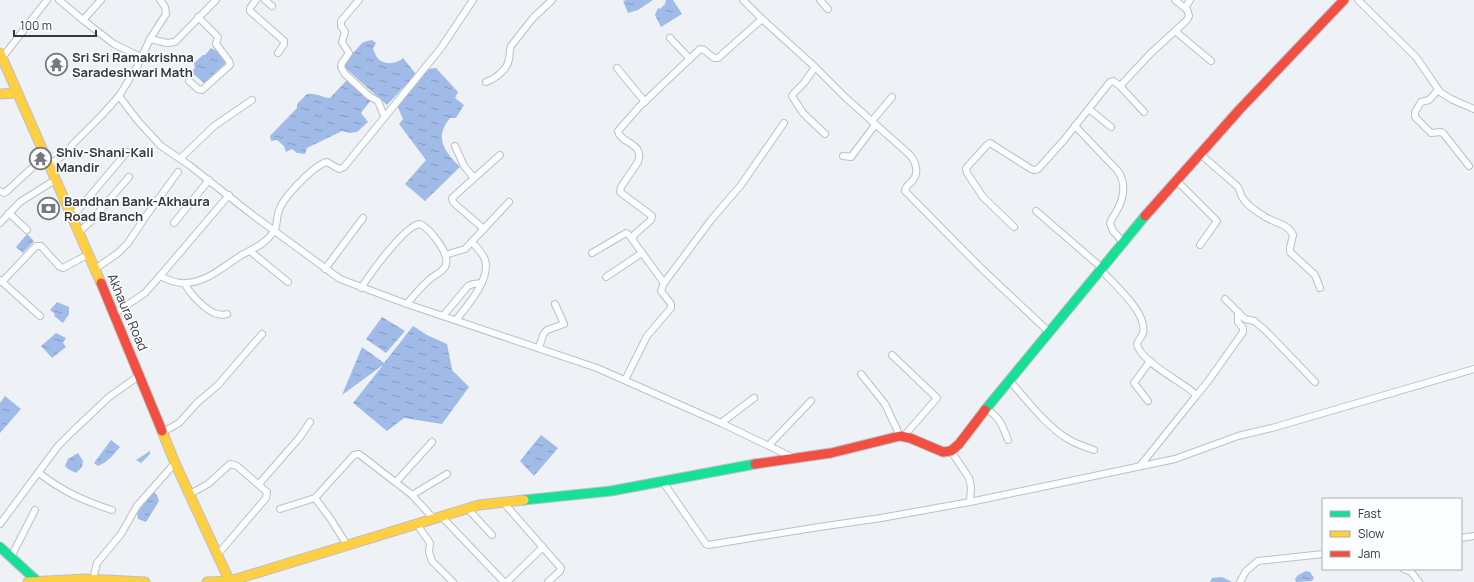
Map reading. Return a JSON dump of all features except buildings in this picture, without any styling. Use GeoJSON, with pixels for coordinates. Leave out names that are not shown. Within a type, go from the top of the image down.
{"type":"FeatureCollection","features":[{"type":"Feature","properties":{"kind":"street"},"geometry":{"type":"LineString","coordinates":[[1,56],[48,0]]}},
{"type":"Feature","properties":{"kind":"street"},"geometry":{"type":"LineString","coordinates":[[59,0],[110,42],[141,57]]}},
{"type":"Feature","properties":{"kind":"street"},"geometry":{"type":"LineString","coordinates":[[83,20],[101,0]]}},
{"type":"Feature","properties":{"kind":"street"},"geometry":{"type":"LineString","coordinates":[[49,165],[65,154],[119,96],[166,14],[165,7],[160,0]]}},
{"type":"Feature","properties":{"kind":"street"},"geometry":{"type":"LineString","coordinates":[[151,40],[167,43],[174,42],[216,0]]}},
{"type":"Feature","properties":{"kind":"street"},"geometry":{"type":"LineString","coordinates":[[256,0],[250,8],[250,11],[284,41],[284,44],[278,53]]}},
{"type":"Feature","properties":{"kind":"street"},"geometry":{"type":"LineString","coordinates":[[265,0],[272,6]]}},
{"type":"Feature","properties":{"kind":"street"},"geometry":{"type":"LineString","coordinates":[[359,0],[341,21],[341,26],[345,32],[342,42],[349,53],[342,63],[342,69],[345,74],[369,96],[378,101],[384,116]]}},
{"type":"Feature","properties":{"kind":"street"},"geometry":{"type":"LineString","coordinates":[[160,276],[185,284],[196,282],[206,278],[259,245],[274,231],[278,211],[287,197],[313,170],[322,163],[329,163],[339,169],[344,168],[384,116],[440,48],[473,0]]}},
{"type":"Feature","properties":{"kind":"street"},"geometry":{"type":"LineString","coordinates":[[486,82],[498,76],[508,62],[511,46],[533,18],[552,0]]}},
{"type":"Feature","properties":{"kind":"street"},"geometry":{"type":"LineString","coordinates":[[743,0],[907,152],[914,161],[917,174],[906,186],[906,191],[908,194],[980,267],[1049,332]]}},
{"type":"Feature","properties":{"kind":"street"},"geometry":{"type":"LineString","coordinates":[[820,0],[828,9]]}},
{"type":"Feature","properties":{"kind":"street"},"geometry":{"type":"LineString","coordinates":[[1120,86],[1189,17],[1186,9],[1175,0]]}},
{"type":"Feature","properties":{"kind":"street"},"geometry":{"type":"LineString","coordinates":[[1186,9],[1190,0]]}},
{"type":"Feature","properties":{"kind":"street"},"geometry":{"type":"LineString","coordinates":[[861,374],[885,404],[902,436],[943,452],[951,451],[959,444],[1009,380],[1199,153],[1344,0]]}},
{"type":"Feature","properties":{"kind":"street"},"geometry":{"type":"LineString","coordinates":[[1358,0],[1420,62],[1438,90],[1451,99],[1474,109]]}},
{"type":"Feature","properties":{"kind":"street"},"geometry":{"type":"LineString","coordinates":[[189,81],[198,89],[202,90],[230,65],[216,44],[218,37],[198,17]]}},
{"type":"Feature","properties":{"kind":"street"},"geometry":{"type":"LineString","coordinates":[[632,239],[635,234],[651,220],[652,216],[620,192],[620,187],[638,162],[639,157],[636,147],[619,135],[618,132],[628,119],[645,102],[702,49],[714,58],[718,58],[762,19]]}},
{"type":"Feature","properties":{"kind":"street"},"geometry":{"type":"LineString","coordinates":[[1174,31],[1211,61]]}},
{"type":"Feature","properties":{"kind":"street"},"geometry":{"type":"LineString","coordinates":[[670,38],[690,59]]}},
{"type":"Feature","properties":{"kind":"street","name":"Akhaura Road"},"geometry":{"type":"LineString","coordinates":[[1,56],[96,269],[175,463],[230,581]]}},
{"type":"Feature","properties":{"kind":"street"},"geometry":{"type":"LineString","coordinates":[[815,67],[804,83],[792,96],[803,113],[825,134]]}},
{"type":"Feature","properties":{"kind":"street"},"geometry":{"type":"LineString","coordinates":[[617,68],[645,102]]}},
{"type":"Feature","properties":{"kind":"street"},"geometry":{"type":"LineString","coordinates":[[1014,227],[983,197],[967,173],[966,169],[968,166],[986,145],[990,143],[1031,169],[1036,170],[1111,82],[1120,86],[1144,112]]}},
{"type":"Feature","properties":{"kind":"street"},"geometry":{"type":"LineString","coordinates":[[1438,90],[1429,100],[1420,102],[1415,112],[1415,117],[1431,133],[1443,133],[1469,166]]}},
{"type":"Feature","properties":{"kind":"street"},"geometry":{"type":"LineString","coordinates":[[0,94],[17,93]]}},
{"type":"Feature","properties":{"kind":"street"},"geometry":{"type":"LineString","coordinates":[[119,96],[161,146],[209,180],[274,231],[340,279],[407,304],[597,368],[721,423],[768,445],[790,458]]}},
{"type":"Feature","properties":{"kind":"street"},"geometry":{"type":"LineString","coordinates":[[843,156],[852,156],[892,97]]}},
{"type":"Feature","properties":{"kind":"street"},"geometry":{"type":"LineString","coordinates":[[180,159],[214,126],[252,100]]}},
{"type":"Feature","properties":{"kind":"street"},"geometry":{"type":"LineString","coordinates":[[1089,108],[1111,127]]}},
{"type":"Feature","properties":{"kind":"street"},"geometry":{"type":"LineString","coordinates":[[625,380],[647,336],[671,308],[671,304],[661,291],[664,284],[698,237],[741,186],[784,123]]}},
{"type":"Feature","properties":{"kind":"street"},"geometry":{"type":"LineString","coordinates":[[1075,126],[1121,176],[1123,194],[1118,209],[1110,223],[1113,231],[1123,242]]}},
{"type":"Feature","properties":{"kind":"street"},"geometry":{"type":"LineString","coordinates":[[455,146],[464,166],[474,178]]}},
{"type":"Feature","properties":{"kind":"street"},"geometry":{"type":"LineString","coordinates":[[72,217],[127,152]]}},
{"type":"Feature","properties":{"kind":"street"},"geometry":{"type":"LineString","coordinates":[[1199,153],[1240,189],[1243,199],[1254,209],[1266,218],[1291,231],[1293,235],[1290,252],[1315,275],[1320,288]]}},
{"type":"Feature","properties":{"kind":"street"},"geometry":{"type":"LineString","coordinates":[[0,191],[4,193],[7,191],[46,155]]}},
{"type":"Feature","properties":{"kind":"street"},"geometry":{"type":"LineString","coordinates":[[484,229],[452,200],[456,193],[500,155]]}},
{"type":"Feature","properties":{"kind":"street"},"geometry":{"type":"LineString","coordinates":[[96,269],[118,254],[128,244],[178,172]]}},
{"type":"Feature","properties":{"kind":"street"},"geometry":{"type":"LineString","coordinates":[[79,232],[91,221],[129,176]]}},
{"type":"Feature","properties":{"kind":"street"},"geometry":{"type":"LineString","coordinates":[[0,224],[9,213],[26,198],[55,180]]}},
{"type":"Feature","properties":{"kind":"street"},"geometry":{"type":"LineString","coordinates":[[174,223],[209,180]]}},
{"type":"Feature","properties":{"kind":"street"},"geometry":{"type":"LineString","coordinates":[[1176,180],[1217,221],[1200,245]]}},
{"type":"Feature","properties":{"kind":"street"},"geometry":{"type":"LineString","coordinates":[[114,314],[145,293],[229,196]]}},
{"type":"Feature","properties":{"kind":"street"},"geometry":{"type":"LineString","coordinates":[[446,255],[462,251],[509,202]]}},
{"type":"Feature","properties":{"kind":"street"},"geometry":{"type":"LineString","coordinates":[[1036,211],[1101,269],[1130,301],[1138,312],[1143,330],[1137,347],[1140,352],[1150,361],[1192,391],[1196,396]]}},
{"type":"Feature","properties":{"kind":"street"},"geometry":{"type":"LineString","coordinates":[[9,213],[27,230]]}},
{"type":"Feature","properties":{"kind":"street"},"geometry":{"type":"LineString","coordinates":[[325,269],[363,218]]}},
{"type":"Feature","properties":{"kind":"street"},"geometry":{"type":"LineString","coordinates":[[361,288],[372,270],[399,239],[410,228],[417,224],[422,225],[435,238],[446,255],[446,263],[445,268],[423,285],[407,304]]}},
{"type":"Feature","properties":{"kind":"street"},"geometry":{"type":"LineString","coordinates":[[592,253],[626,233],[632,239],[664,284]]}},
{"type":"Feature","properties":{"kind":"street"},"geometry":{"type":"LineString","coordinates":[[456,320],[478,292],[485,272],[485,262],[482,254],[472,242]]}},
{"type":"Feature","properties":{"kind":"street"},"geometry":{"type":"LineString","coordinates":[[40,316],[1,281],[36,246],[41,246],[60,267],[63,268],[88,254]]}},
{"type":"Feature","properties":{"kind":"street"},"geometry":{"type":"LineString","coordinates":[[250,251],[288,282]]}},
{"type":"Feature","properties":{"kind":"street"},"geometry":{"type":"LineString","coordinates":[[606,277],[642,253]]}},
{"type":"Feature","properties":{"kind":"street"},"geometry":{"type":"LineString","coordinates":[[443,316],[468,286],[482,283]]}},
{"type":"Feature","properties":{"kind":"street"},"geometry":{"type":"LineString","coordinates":[[185,284],[192,295],[210,310],[216,314],[227,314]]}},
{"type":"Feature","properties":{"kind":"street"},"geometry":{"type":"LineString","coordinates":[[1225,299],[1245,319],[1254,321],[1265,330],[1314,382]]}},
{"type":"Feature","properties":{"kind":"street"},"geometry":{"type":"LineString","coordinates":[[539,348],[543,335],[547,330],[564,324],[555,304]]}},
{"type":"Feature","properties":{"kind":"street"},"geometry":{"type":"LineString","coordinates":[[1140,466],[1209,380],[1243,332],[1244,330],[1238,322],[1238,312]]}},
{"type":"Feature","properties":{"kind":"street"},"geometry":{"type":"LineString","coordinates":[[163,432],[179,423],[198,402],[218,385],[262,334]]}},
{"type":"Feature","properties":{"kind":"street"},"geometry":{"type":"LineString","coordinates":[[207,582],[230,581],[467,508],[503,502],[564,497],[611,491],[790,458],[830,453],[902,436],[937,398],[892,355]]}},
{"type":"Feature","properties":{"kind":"street"},"geometry":{"type":"LineString","coordinates":[[1148,401],[1134,383],[1150,361]]}},
{"type":"Feature","properties":{"kind":"street"},"geometry":{"type":"LineString","coordinates":[[663,482],[708,545],[970,502],[1175,459],[1238,436],[1272,428],[1474,368]]}},
{"type":"Feature","properties":{"kind":"street"},"geometry":{"type":"LineString","coordinates":[[0,524],[58,446],[109,396],[140,375]]}},
{"type":"Feature","properties":{"kind":"street"},"geometry":{"type":"LineString","coordinates":[[1009,380],[1036,411],[1063,436],[1075,443],[1094,450]]}},
{"type":"Feature","properties":{"kind":"street"},"geometry":{"type":"LineString","coordinates":[[721,423],[754,398]]}},
{"type":"Feature","properties":{"kind":"street"},"geometry":{"type":"LineString","coordinates":[[768,445],[811,401]]}},
{"type":"Feature","properties":{"kind":"street"},"geometry":{"type":"LineString","coordinates":[[986,409],[998,417],[1008,440]]}},
{"type":"Feature","properties":{"kind":"street"},"geometry":{"type":"LineString","coordinates":[[259,484],[300,437],[310,422]]}},
{"type":"Feature","properties":{"kind":"street"},"geometry":{"type":"LineString","coordinates":[[396,482],[432,442]]}},
{"type":"Feature","properties":{"kind":"street"},"geometry":{"type":"LineString","coordinates":[[951,451],[969,478],[970,502]]}},
{"type":"Feature","properties":{"kind":"street"},"geometry":{"type":"LineString","coordinates":[[280,509],[316,498],[356,454],[361,455],[412,494],[505,582],[543,548]]}},
{"type":"Feature","properties":{"kind":"street"},"geometry":{"type":"LineString","coordinates":[[93,579],[97,564],[121,534],[137,506],[175,463]]}},
{"type":"Feature","properties":{"kind":"street"},"geometry":{"type":"LineString","coordinates":[[190,494],[208,484],[230,464],[237,466],[267,492],[266,498],[218,554]]}},
{"type":"Feature","properties":{"kind":"street"},"geometry":{"type":"LineString","coordinates":[[39,472],[64,491],[112,510]]}},
{"type":"Feature","properties":{"kind":"street"},"geometry":{"type":"LineString","coordinates":[[412,494],[446,474]]}},
{"type":"Feature","properties":{"kind":"street"},"geometry":{"type":"LineString","coordinates":[[316,498],[347,545]]}},
{"type":"Feature","properties":{"kind":"street"},"geometry":{"type":"LineString","coordinates":[[503,502],[561,568],[552,580]]}},
{"type":"Feature","properties":{"kind":"street"},"geometry":{"type":"LineString","coordinates":[[467,508],[492,535]]}},
{"type":"Feature","properties":{"kind":"street"},"geometry":{"type":"LineString","coordinates":[[11,557],[35,510]]}},
{"type":"Feature","properties":{"kind":"street"},"geometry":{"type":"LineString","coordinates":[[416,523],[430,543],[432,561],[453,582]]}},
{"type":"Feature","properties":{"kind":"street"},"geometry":{"type":"LineString","coordinates":[[1462,538],[1474,536]]}},
{"type":"Feature","properties":{"kind":"street"},"geometry":{"type":"LineString","coordinates":[[0,547],[38,581]]}},
{"type":"Feature","properties":{"kind":"street"},"geometry":{"type":"LineString","coordinates":[[1240,582],[1246,571],[1258,561],[1322,554]]}},
{"type":"Feature","properties":{"kind":"street"},"geometry":{"type":"LineString","coordinates":[[1406,570],[1411,572],[1419,582]]}},
{"type":"Feature","properties":{"kind":"street"},"geometry":{"type":"LineString","coordinates":[[28,582],[93,579],[145,582]]}},
{"type":"Feature","properties":{"kind":"water"},"geometry":{"type":"Polygon","coordinates":[[[653,0],[638,10],[628,13],[623,1],[653,0]]]}},
{"type":"Feature","properties":{"kind":"water"},"geometry":{"type":"Polygon","coordinates":[[[666,0],[673,0],[682,14],[661,27],[655,15],[658,8],[660,9],[665,4],[666,0]]]}},
{"type":"Feature","properties":{"kind":"water"},"geometry":{"type":"Polygon","coordinates":[[[372,40],[376,43],[373,48],[380,60],[387,63],[393,63],[403,58],[416,74],[387,105],[343,66],[362,43],[372,40]]]}},
{"type":"Feature","properties":{"kind":"water"},"geometry":{"type":"Polygon","coordinates":[[[211,48],[225,57],[225,64],[204,83],[191,72],[195,68],[194,63],[205,55],[211,48]]]}},
{"type":"Feature","properties":{"kind":"water"},"geometry":{"type":"Polygon","coordinates":[[[436,68],[458,92],[455,98],[464,105],[456,118],[450,118],[445,125],[442,138],[443,144],[449,155],[460,167],[425,201],[405,184],[426,160],[399,124],[403,119],[397,105],[429,69],[436,68]]]}},
{"type":"Feature","properties":{"kind":"water"},"geometry":{"type":"Polygon","coordinates":[[[348,79],[371,100],[361,113],[368,122],[357,132],[349,133],[342,131],[307,148],[305,154],[297,153],[292,149],[286,152],[284,146],[277,140],[271,141],[270,136],[297,108],[297,104],[307,94],[330,98],[348,79]]]}},
{"type":"Feature","properties":{"kind":"water"},"geometry":{"type":"Polygon","coordinates":[[[27,234],[34,241],[23,253],[16,247],[27,234]]]}},
{"type":"Feature","properties":{"kind":"water"},"geometry":{"type":"Polygon","coordinates":[[[57,302],[69,307],[69,314],[63,323],[54,316],[55,314],[50,310],[57,302]]]}},
{"type":"Feature","properties":{"kind":"water"},"geometry":{"type":"Polygon","coordinates":[[[382,317],[405,331],[386,353],[366,339],[382,317]]]}},
{"type":"Feature","properties":{"kind":"water"},"geometry":{"type":"Polygon","coordinates":[[[413,326],[427,335],[447,344],[452,370],[469,387],[442,424],[404,418],[387,431],[353,403],[383,365],[342,395],[362,347],[384,363],[413,326]]]}},
{"type":"Feature","properties":{"kind":"water"},"geometry":{"type":"Polygon","coordinates":[[[56,333],[66,338],[63,343],[66,347],[52,358],[41,346],[56,333]]]}},
{"type":"Feature","properties":{"kind":"water"},"geometry":{"type":"Polygon","coordinates":[[[5,396],[21,409],[0,433],[0,403],[5,396]]]}},
{"type":"Feature","properties":{"kind":"water"},"geometry":{"type":"Polygon","coordinates":[[[541,435],[558,448],[534,476],[520,461],[541,435]]]}},
{"type":"Feature","properties":{"kind":"water"},"geometry":{"type":"Polygon","coordinates":[[[111,440],[120,447],[108,460],[98,466],[94,463],[111,440]]]}},
{"type":"Feature","properties":{"kind":"water"},"geometry":{"type":"Polygon","coordinates":[[[150,451],[150,454],[141,463],[136,460],[150,451]]]}},
{"type":"Feature","properties":{"kind":"water"},"geometry":{"type":"Polygon","coordinates":[[[78,453],[83,461],[82,467],[76,473],[65,466],[68,459],[78,453]]]}},
{"type":"Feature","properties":{"kind":"water"},"geometry":{"type":"Polygon","coordinates":[[[153,491],[157,495],[159,501],[146,522],[138,519],[137,513],[153,491]]]}},
{"type":"Feature","properties":{"kind":"water"},"geometry":{"type":"Polygon","coordinates":[[[1306,571],[1310,572],[1314,578],[1312,581],[1296,582],[1295,579],[1298,575],[1306,571]]]}},
{"type":"Feature","properties":{"kind":"water"},"geometry":{"type":"Polygon","coordinates":[[[1222,577],[1232,582],[1210,582],[1212,578],[1222,577]]]}},
{"type":"Feature","properties":{"kind":"traffic: fast"},"geometry":{"type":"LineString","coordinates":[[985,410],[1145,216]]}},
{"type":"Feature","properties":{"kind":"traffic: fast"},"geometry":{"type":"LineString","coordinates":[[524,500],[611,491],[755,464]]}},
{"type":"Feature","properties":{"kind":"traffic: fast"},"geometry":{"type":"LineString","coordinates":[[0,547],[37,581]]}},
{"type":"Feature","properties":{"kind":"traffic: slow"},"geometry":{"type":"LineString","coordinates":[[0,53],[101,283]]}},
{"type":"Feature","properties":{"kind":"traffic: slow"},"geometry":{"type":"LineString","coordinates":[[0,94],[17,93]]}},
{"type":"Feature","properties":{"kind":"traffic: slow"},"geometry":{"type":"LineString","coordinates":[[162,431],[175,463],[230,582]]}},
{"type":"Feature","properties":{"kind":"traffic: slow"},"geometry":{"type":"LineString","coordinates":[[207,582],[230,581],[479,505],[524,500]]}},
{"type":"Feature","properties":{"kind":"traffic: slow"},"geometry":{"type":"LineString","coordinates":[[28,582],[86,579],[145,582]]}},
{"type":"Feature","properties":{"kind":"traffic: jam"},"geometry":{"type":"LineString","coordinates":[[1145,216],[1240,109],[1344,0]]}},
{"type":"Feature","properties":{"kind":"traffic: jam"},"geometry":{"type":"LineString","coordinates":[[101,283],[162,431]]}},
{"type":"Feature","properties":{"kind":"traffic: jam"},"geometry":{"type":"LineString","coordinates":[[755,464],[831,453],[900,436],[910,438],[943,452],[951,451],[959,444],[985,410]]}},
{"type":"Feature","properties":{"kind":"place","name":"Sri Sri Ramakrishna Saradeshwari Math"},"geometry":{"type":"Point","coordinates":[56,64]}},
{"type":"Feature","properties":{"kind":"place","name":"Shiv-Shani-Kali Mandir"},"geometry":{"type":"Point","coordinates":[41,159]}},
{"type":"Feature","properties":{"kind":"place","name":"Bandhan Bank-Akhaura Road Branch"},"geometry":{"type":"Point","coordinates":[48,208]}}]}
